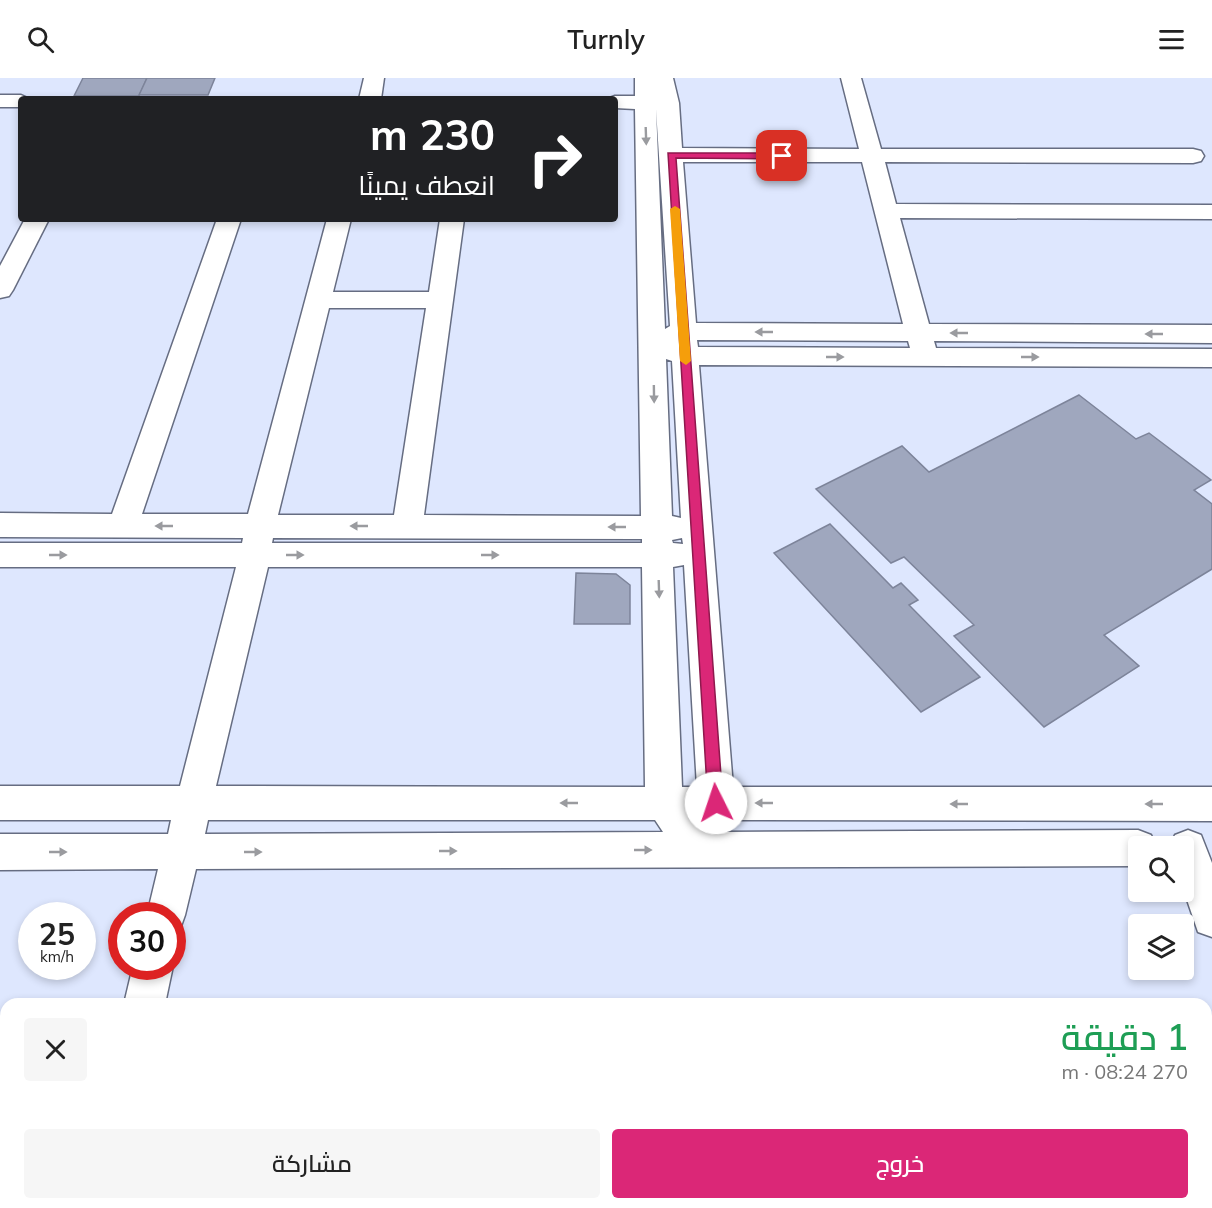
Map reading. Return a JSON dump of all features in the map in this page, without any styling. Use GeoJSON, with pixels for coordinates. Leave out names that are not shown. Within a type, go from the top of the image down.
{"type":"FeatureCollection","features":[{"type":"Feature","properties":{"kind":"street"},"geometry":{"type":"LineString","coordinates":[[371,96],[374,78]]}},
{"type":"Feature","properties":{"kind":"street"},"geometry":{"type":"LineString","coordinates":[[851,78],[922,345]]}},
{"type":"Feature","properties":{"kind":"street"},"geometry":{"type":"LineString","coordinates":[[618,101],[655,90]]}},
{"type":"Feature","properties":{"kind":"street"},"geometry":{"type":"LineString","coordinates":[[655,90],[671,155],[716,803],[699,849]]}},
{"type":"Feature","properties":{"kind":"street"},"geometry":{"type":"LineString","coordinates":[[655,90],[653,344],[664,803],[699,849]]}},
{"type":"Feature","properties":{"kind":"street"},"geometry":{"type":"LineString","coordinates":[[0,100],[18,101]]}},
{"type":"Feature","properties":{"kind":"street"},"geometry":{"type":"LineString","coordinates":[[671,155],[1193,156]]}},
{"type":"Feature","properties":{"kind":"street"},"geometry":{"type":"LineString","coordinates":[[886,211],[1212,212]]}},
{"type":"Feature","properties":{"kind":"street"},"geometry":{"type":"LineString","coordinates":[[0,290],[34,222]]}},
{"type":"Feature","properties":{"kind":"street"},"geometry":{"type":"LineString","coordinates":[[123,526],[228,222]]}},
{"type":"Feature","properties":{"kind":"street"},"geometry":{"type":"LineString","coordinates":[[169,902],[257,541],[338,222]]}},
{"type":"Feature","properties":{"kind":"street"},"geometry":{"type":"LineString","coordinates":[[407,527],[452,222]]}},
{"type":"Feature","properties":{"kind":"street"},"geometry":{"type":"LineString","coordinates":[[318,300],[440,300]]}},
{"type":"Feature","properties":{"kind":"street"},"geometry":{"type":"LineString","coordinates":[[922,345],[1212,334]]}},
{"type":"Feature","properties":{"kind":"street"},"geometry":{"type":"LineString","coordinates":[[653,344],[922,345],[1212,358]]}},
{"type":"Feature","properties":{"kind":"street"},"geometry":{"type":"LineString","coordinates":[[0,525],[123,526],[257,541],[698,541]]}},
{"type":"Feature","properties":{"kind":"street"},"geometry":{"type":"LineString","coordinates":[[0,555],[257,541],[407,527],[657,541]]}},
{"type":"Feature","properties":{"kind":"street"},"geometry":{"type":"LineString","coordinates":[[0,802],[1212,804]]}},
{"type":"Feature","properties":{"kind":"street"},"geometry":{"type":"LineString","coordinates":[[1195,848],[1212,918]]}},
{"type":"Feature","properties":{"kind":"street"},"geometry":{"type":"LineString","coordinates":[[0,852],[1128,849]]}},
{"type":"Feature","properties":{"kind":"street"},"geometry":{"type":"LineString","coordinates":[[145,998],[150,980]]}},
{"type":"Feature","properties":{"kind":"building"},"geometry":{"type":"Polygon","coordinates":[[[83,78],[147,78],[139,96],[74,96],[83,78]]]}},
{"type":"Feature","properties":{"kind":"building"},"geometry":{"type":"Polygon","coordinates":[[[147,78],[215,78],[208,95],[139,95],[147,78]]]}},
{"type":"Feature","properties":{"kind":"building"},"geometry":{"type":"Polygon","coordinates":[[[1079,395],[1136,439],[1149,433],[1211,480],[1194,490],[1212,504],[1212,569],[1104,635],[1139,666],[1044,727],[954,636],[974,625],[904,557],[891,563],[816,489],[902,446],[929,472],[1079,395]]]}},
{"type":"Feature","properties":{"kind":"building"},"geometry":{"type":"Polygon","coordinates":[[[830,524],[893,588],[901,583],[918,600],[909,605],[980,677],[921,712],[774,553],[830,524]]]}},
{"type":"Feature","properties":{"kind":"building"},"geometry":{"type":"Polygon","coordinates":[[[576,573],[616,574],[630,585],[630,624],[574,624],[576,573]]]}},
{"type":"Feature","properties":{"kind":"slow traffic"},"geometry":{"type":"LineString","coordinates":[[675,209],[686,361]]}},
{"type":"Feature","properties":{"kind":"route"},"geometry":{"type":"LineString","coordinates":[[716,803],[671,155],[782,156]]}}]}
